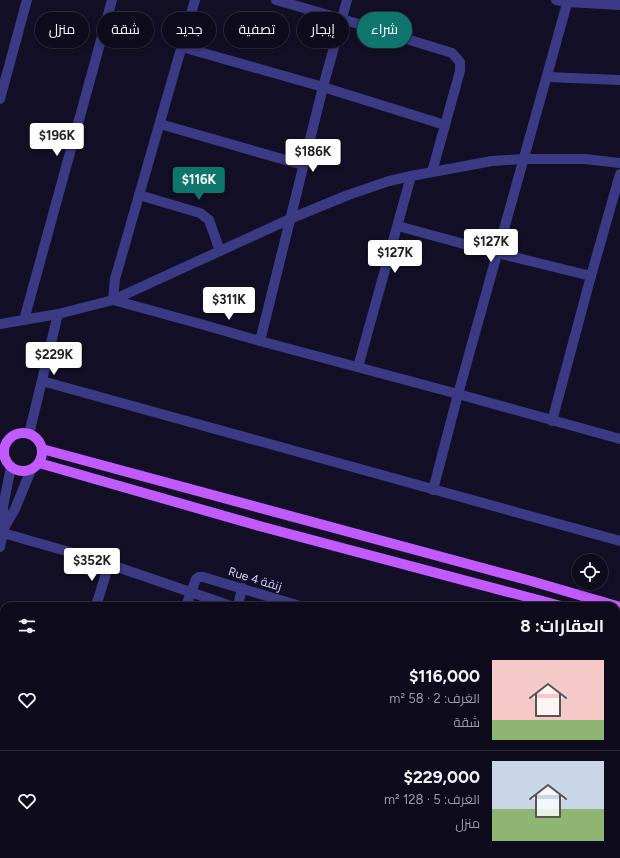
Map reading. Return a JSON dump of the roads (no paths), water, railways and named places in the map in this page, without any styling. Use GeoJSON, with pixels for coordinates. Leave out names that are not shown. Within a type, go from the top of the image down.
{"type":"FeatureCollection","features":[{"type":"Feature","properties":{"kind":"main road"},"geometry":{"type":"LineString","coordinates":[[35,466],[42,456],[40,442],[35,437],[22,432],[4,437],[5,444],[2,457],[11,467],[20,471],[35,466],[546,602]]}},
{"type":"Feature","properties":{"kind":"main road"},"geometry":{"type":"LineString","coordinates":[[42,449],[523,579],[603,602]]}},
{"type":"Feature","properties":{"kind":"street"},"geometry":{"type":"LineString","coordinates":[[0,99],[27,0]]}},
{"type":"Feature","properties":{"kind":"street"},"geometry":{"type":"LineString","coordinates":[[24,320],[112,0]]}},
{"type":"Feature","properties":{"kind":"street"},"geometry":{"type":"LineString","coordinates":[[192,12],[196,0]]}},
{"type":"Feature","properties":{"kind":"street"},"geometry":{"type":"LineString","coordinates":[[276,0],[318,12]]}},
{"type":"Feature","properties":{"kind":"street"},"geometry":{"type":"LineString","coordinates":[[344,12],[347,0]]}},
{"type":"Feature","properties":{"kind":"street"},"geometry":{"type":"LineString","coordinates":[[556,0],[620,5]]}},
{"type":"Feature","properties":{"kind":"street"},"geometry":{"type":"LineString","coordinates":[[433,490],[458,394],[568,1]]}},
{"type":"Feature","properties":{"kind":"street"},"geometry":{"type":"LineString","coordinates":[[349,21],[452,53],[460,62],[460,71],[432,172]]}},
{"type":"Feature","properties":{"kind":"street"},"geometry":{"type":"LineString","coordinates":[[113,300],[115,279],[182,48]]}},
{"type":"Feature","properties":{"kind":"street"},"geometry":{"type":"LineString","coordinates":[[186,48],[323,87],[445,126]]}},
{"type":"Feature","properties":{"kind":"street"},"geometry":{"type":"LineString","coordinates":[[260,342],[292,218],[303,165],[334,48]]}},
{"type":"Feature","properties":{"kind":"street"},"geometry":{"type":"LineString","coordinates":[[547,77],[620,80]]}},
{"type":"Feature","properties":{"kind":"street"},"geometry":{"type":"LineString","coordinates":[[160,124],[303,165]]}},
{"type":"Feature","properties":{"kind":"street"},"geometry":{"type":"LineString","coordinates":[[0,324],[58,314],[113,300],[292,218],[348,195],[389,181],[492,161],[524,159],[585,160],[620,163]]}},
{"type":"Feature","properties":{"kind":"street"},"geometry":{"type":"LineString","coordinates":[[552,421],[620,174]]}},
{"type":"Feature","properties":{"kind":"street"},"geometry":{"type":"LineString","coordinates":[[358,367],[411,176]]}},
{"type":"Feature","properties":{"kind":"street"},"geometry":{"type":"LineString","coordinates":[[139,195],[200,213],[209,220],[220,251]]}},
{"type":"Feature","properties":{"kind":"street"},"geometry":{"type":"LineString","coordinates":[[398,226],[497,253],[591,276]]}},
{"type":"Feature","properties":{"kind":"street"},"geometry":{"type":"LineString","coordinates":[[113,300],[260,342],[358,367],[620,439]]}},
{"type":"Feature","properties":{"kind":"street"},"geometry":{"type":"LineString","coordinates":[[29,434],[58,314]]}},
{"type":"Feature","properties":{"kind":"street"},"geometry":{"type":"LineString","coordinates":[[42,381],[620,541]]}},
{"type":"Feature","properties":{"kind":"street"},"geometry":{"type":"LineString","coordinates":[[4,530],[35,466]]}},
{"type":"Feature","properties":{"kind":"street"},"geometry":{"type":"LineString","coordinates":[[0,547],[4,530],[4,507],[11,467]]}},
{"type":"Feature","properties":{"kind":"street"},"geometry":{"type":"LineString","coordinates":[[4,530],[218,602]]}},
{"type":"Feature","properties":{"kind":"street"},"geometry":{"type":"LineString","coordinates":[[97,602],[109,564]]}},
{"type":"Feature","properties":{"kind":"street","name":"Rue 4 زنقة"},"geometry":{"type":"LineString","coordinates":[[190,593],[196,579],[203,577],[287,602]]}},
{"type":"Feature","properties":{"kind":"street"},"geometry":{"type":"LineString","coordinates":[[239,602],[242,588]]}},
{"type":"Feature","properties":{"kind":"street"},"geometry":{"type":"LineString","coordinates":[[187,602],[190,593]]}}]}
